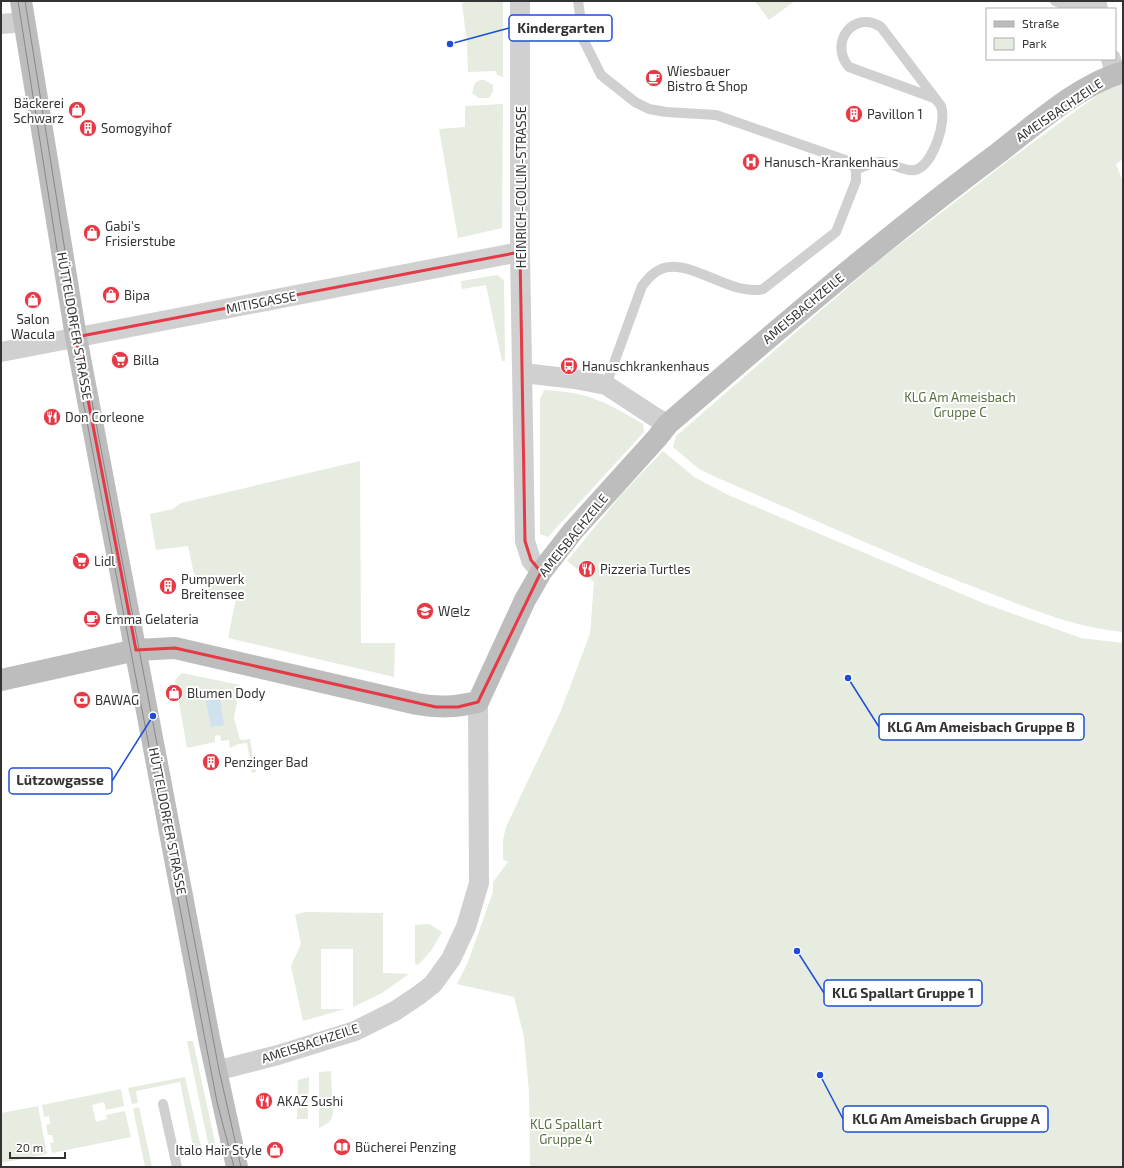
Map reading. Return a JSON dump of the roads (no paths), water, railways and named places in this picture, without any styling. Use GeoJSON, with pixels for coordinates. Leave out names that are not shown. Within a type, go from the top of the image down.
{"type":"FeatureCollection","features":[{"type":"Feature","properties":{"kind":"street","name":"HÜTTELDORFER STRASSE"},"geometry":{"type":"LineString","coordinates":[[21,1],[76,337],[216,1071],[237,1167]]}},
{"type":"Feature","properties":{"kind":"street","name":"HEINRICH-COLLIN-STRASSE"},"geometry":{"type":"LineString","coordinates":[[520,1],[520,252],[525,541],[531,560],[541,572]]}},
{"type":"Feature","properties":{"kind":"street"},"geometry":{"type":"LineString","coordinates":[[1,24],[25,22]]}},
{"type":"Feature","properties":{"kind":"street","name":"AMEISBACHZEILE"},"geometry":{"type":"LineString","coordinates":[[216,1071],[278,1055],[355,1031],[395,1011],[433,984],[451,959],[466,927],[479,883],[478,702],[525,600],[541,572],[573,531],[668,424],[864,256],[1050,114],[1116,68]]}},
{"type":"Feature","properties":{"kind":"street","name":"MITISGASSE"},"geometry":{"type":"LineString","coordinates":[[1,352],[520,252]]}},
{"type":"Feature","properties":{"kind":"street"},"geometry":{"type":"LineString","coordinates":[[523,373],[575,379],[606,385],[668,424]]}},
{"type":"Feature","properties":{"kind":"street"},"geometry":{"type":"LineString","coordinates":[[1,680],[136,650],[175,648],[436,707],[458,707],[478,702]]}},
{"type":"Feature","properties":{"kind":"lane"},"geometry":{"type":"LineString","coordinates":[[578,1],[584,41],[601,75],[636,102],[649,108],[666,112],[716,116],[848,161],[856,169],[856,181],[836,232],[763,289],[754,291],[743,290],[686,269],[673,267],[664,268],[652,274],[642,286],[606,385]]}},
{"type":"Feature","properties":{"kind":"lane"},"geometry":{"type":"LineString","coordinates":[[1055,1],[1064,6],[1073,7],[1097,4]]}},
{"type":"Feature","properties":{"kind":"lane"},"geometry":{"type":"LineString","coordinates":[[856,169],[881,161],[908,170],[915,170],[925,162],[938,140],[943,118],[941,106],[881,27],[875,23],[867,21],[858,23],[845,34],[841,41],[840,51],[843,60],[849,67],[934,98]]}},
{"type":"Feature","properties":{"kind":"lane"},"geometry":{"type":"LineString","coordinates":[[163,1104],[177,1167]]}},
{"type":"Feature","properties":{"kind":"water"},"geometry":{"type":"Polygon","coordinates":[[[220,698],[224,725],[211,727],[206,701],[220,698]]]}},
{"type":"Feature","properties":{"kind":"tram line"},"geometry":{"type":"LineString","coordinates":[[18,1],[71,338],[217,1102],[234,1167]]}},
{"type":"Feature","properties":{"kind":"tram line"},"geometry":{"type":"LineString","coordinates":[[25,1],[74,307],[219,1070],[241,1167]]}},
{"type":"Feature","properties":{"kind":"place","name":"Kindergarten"},"geometry":{"type":"Point","coordinates":[450,44]}},
{"type":"Feature","properties":{"kind":"place","name":"Wiesbauer Bistro & Shop"},"geometry":{"type":"Point","coordinates":[654,78]}},
{"type":"Feature","properties":{"kind":"place","name":"Bäckerei Schwarz"},"geometry":{"type":"Point","coordinates":[77,110]}},
{"type":"Feature","properties":{"kind":"place","name":"Pavillon 1"},"geometry":{"type":"Point","coordinates":[854,114]}},
{"type":"Feature","properties":{"kind":"place","name":"Somogyihof"},"geometry":{"type":"Point","coordinates":[88,128]}},
{"type":"Feature","properties":{"kind":"place","name":"Hanusch-Krankenhaus"},"geometry":{"type":"Point","coordinates":[751,162]}},
{"type":"Feature","properties":{"kind":"place","name":"Gabi's Frisierstube"},"geometry":{"type":"Point","coordinates":[92,233]}},
{"type":"Feature","properties":{"kind":"place","name":"Bipa"},"geometry":{"type":"Point","coordinates":[111,295]}},
{"type":"Feature","properties":{"kind":"place","name":"Salon Wacula"},"geometry":{"type":"Point","coordinates":[33,300]}},
{"type":"Feature","properties":{"kind":"place","name":"Billa"},"geometry":{"type":"Point","coordinates":[120,360]}},
{"type":"Feature","properties":{"kind":"place","name":"Hanuschkrankenhaus"},"geometry":{"type":"Point","coordinates":[569,366]}},
{"type":"Feature","properties":{"kind":"place","name":"Don Corleone"},"geometry":{"type":"Point","coordinates":[52,417]}},
{"type":"Feature","properties":{"kind":"place","name":"Lidl"},"geometry":{"type":"Point","coordinates":[81,561]}},
{"type":"Feature","properties":{"kind":"place","name":"Pizzeria Turtles"},"geometry":{"type":"Point","coordinates":[587,569]}},
{"type":"Feature","properties":{"kind":"place","name":"Pumpwerk Breitensee"},"geometry":{"type":"Point","coordinates":[168,586]}},
{"type":"Feature","properties":{"kind":"place","name":"W@lz"},"geometry":{"type":"Point","coordinates":[425,611]}},
{"type":"Feature","properties":{"kind":"place","name":"Emma Gelateria"},"geometry":{"type":"Point","coordinates":[92,619]}},
{"type":"Feature","properties":{"kind":"place","name":"KLG Am Ameisbach Gruppe B"},"geometry":{"type":"Point","coordinates":[848,678]}},
{"type":"Feature","properties":{"kind":"place","name":"Blumen Dody"},"geometry":{"type":"Point","coordinates":[174,693]}},
{"type":"Feature","properties":{"kind":"place","name":"BAWAG"},"geometry":{"type":"Point","coordinates":[82,700]}},
{"type":"Feature","properties":{"kind":"place","name":"Lützowgasse"},"geometry":{"type":"Point","coordinates":[153,716]}},
{"type":"Feature","properties":{"kind":"place","name":"Penzinger Bad"},"geometry":{"type":"Point","coordinates":[211,762]}},
{"type":"Feature","properties":{"kind":"place","name":"KLG Spallart Gruppe 1"},"geometry":{"type":"Point","coordinates":[797,951]}},
{"type":"Feature","properties":{"kind":"place","name":"KLG Am Ameisbach Gruppe A"},"geometry":{"type":"Point","coordinates":[820,1075]}},
{"type":"Feature","properties":{"kind":"place","name":"AKAZ Sushi"},"geometry":{"type":"Point","coordinates":[264,1101]}},
{"type":"Feature","properties":{"kind":"place","name":"Bücherei Penzing"},"geometry":{"type":"Point","coordinates":[342,1147]}},
{"type":"Feature","properties":{"kind":"place","name":"Italo Hair Style"},"geometry":{"type":"Point","coordinates":[275,1150]}},
{"type":"Feature","properties":{"kind":"park label","name":"KLG Am Ameisbach Gruppe C"},"geometry":{"type":"Point","coordinates":[960,404]}},
{"type":"Feature","properties":{"kind":"park label","name":"KLG Spallart Gruppe 4"},"geometry":{"type":"Point","coordinates":[566,1132]}}]}
